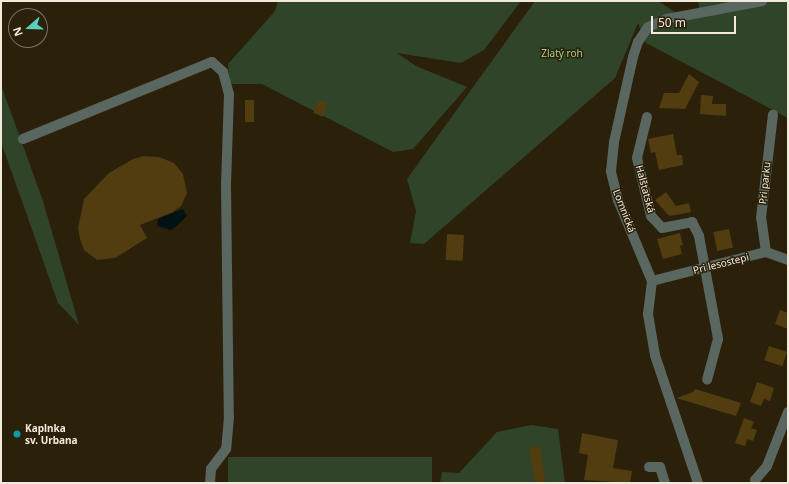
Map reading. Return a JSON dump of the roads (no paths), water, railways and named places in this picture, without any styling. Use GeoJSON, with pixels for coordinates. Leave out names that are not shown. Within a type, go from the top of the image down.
{"type":"FeatureCollection","features":[{"type":"Feature","properties":{"kind":"street","name":"Lomnická"},"geometry":{"type":"LineString","coordinates":[[698,483],[654,355],[648,314],[652,281],[618,200],[611,171],[614,142],[638,42],[648,27],[657,22],[762,1]]}},
{"type":"Feature","properties":{"kind":"street"},"geometry":{"type":"LineString","coordinates":[[23,138],[212,62],[223,72],[229,94],[226,185],[229,417],[226,449],[211,468],[210,483]]}},
{"type":"Feature","properties":{"kind":"street","name":"Pri parku"},"geometry":{"type":"LineString","coordinates":[[766,252],[761,218],[773,114]]}},
{"type":"Feature","properties":{"kind":"street","name":"Halštatská"},"geometry":{"type":"LineString","coordinates":[[647,117],[637,158],[651,216],[662,228],[692,222],[699,236],[704,268]]}},
{"type":"Feature","properties":{"kind":"street","name":"Pri lesostepi"},"geometry":{"type":"LineString","coordinates":[[652,281],[766,252]]}},
{"type":"Feature","properties":{"kind":"street"},"geometry":{"type":"LineString","coordinates":[[766,252],[788,260]]}},
{"type":"Feature","properties":{"kind":"street"},"geometry":{"type":"LineString","coordinates":[[704,268],[718,339],[707,380]]}},
{"type":"Feature","properties":{"kind":"street"},"geometry":{"type":"LineString","coordinates":[[756,480],[767,466],[788,412]]}},
{"type":"Feature","properties":{"kind":"street"},"geometry":{"type":"LineString","coordinates":[[649,467],[660,467],[665,483]]}},
{"type":"Feature","properties":{"kind":"place","name":"Kaplnka sv. Urbana"},"geometry":{"type":"Point","coordinates":[17,434]}},
{"type":"Feature","properties":{"kind":"park label","name":"Zlatý roh"},"geometry":{"type":"Point","coordinates":[562,54]}}]}
